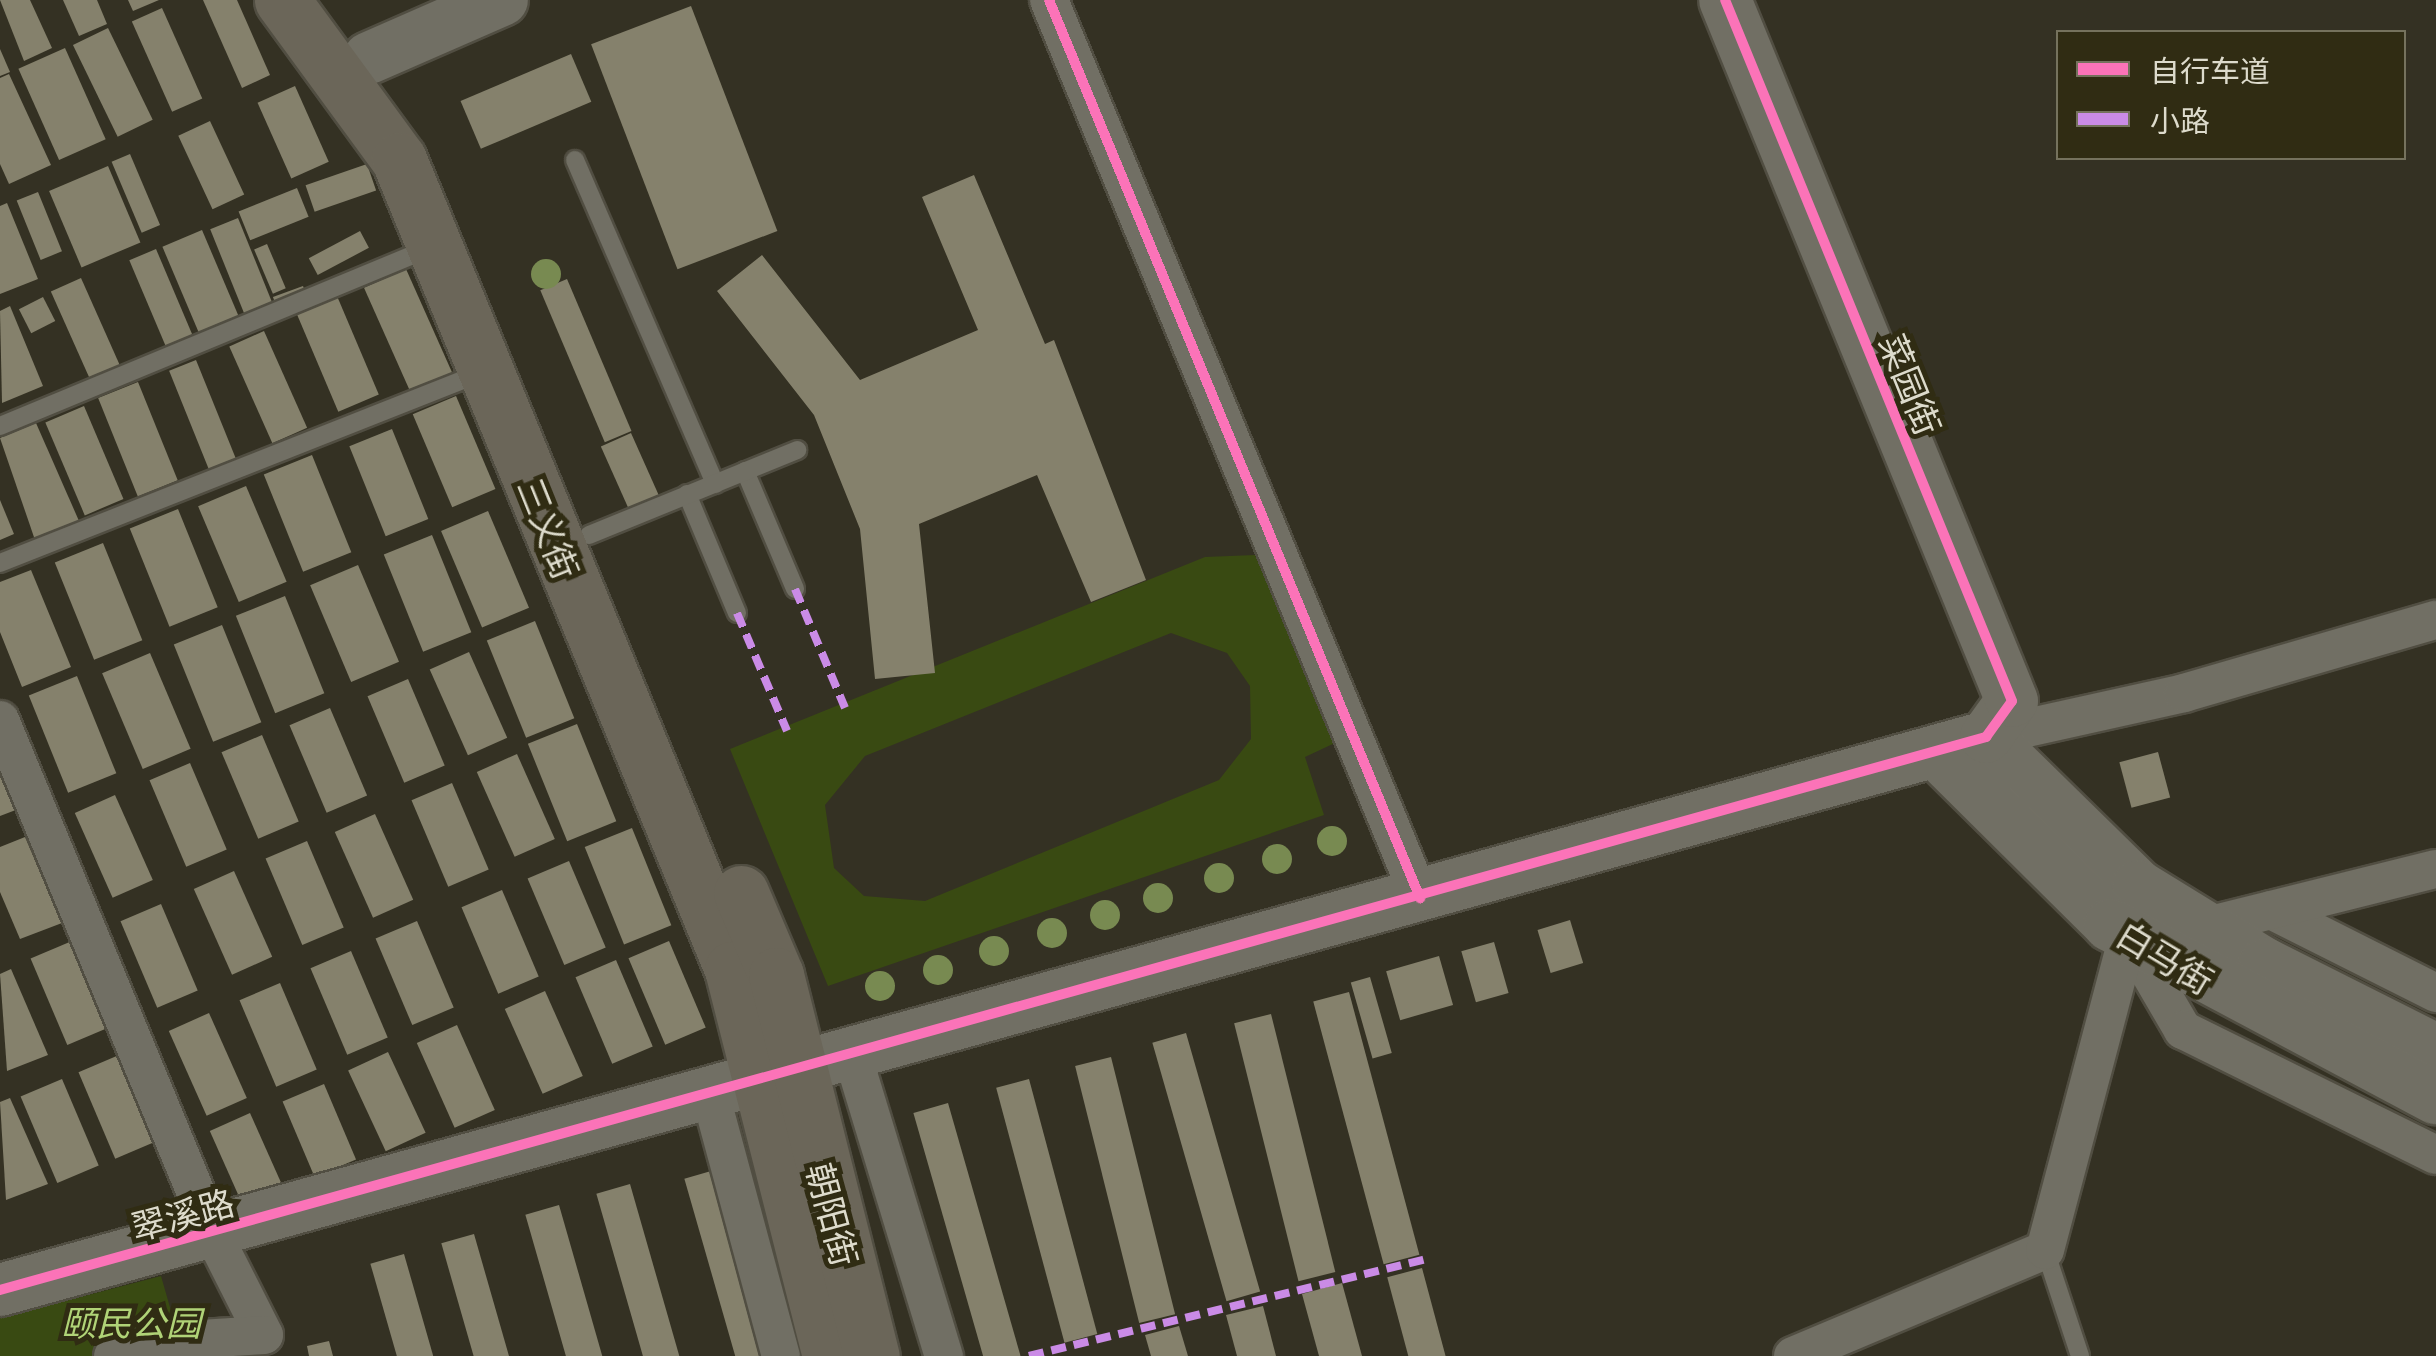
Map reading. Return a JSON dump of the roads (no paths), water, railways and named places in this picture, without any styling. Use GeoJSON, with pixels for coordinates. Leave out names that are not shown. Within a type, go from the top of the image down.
{"type":"FeatureCollection","features":[{"type":"Feature","properties":{"kind":"main road","name":"三义街"},"geometry":{"type":"LineString","coordinates":[[282,0],[399,160],[732,969],[783,1077]]}},
{"type":"Feature","properties":{"kind":"main road","name":"三义街"},"geometry":{"type":"LineString","coordinates":[[328,0],[426,143],[776,975],[783,1077]]}},
{"type":"Feature","properties":{"kind":"main road","name":"朝阳街"},"geometry":{"type":"LineString","coordinates":[[783,1077],[830,1356]]}},
{"type":"Feature","properties":{"kind":"main road","name":"朝阳街"},"geometry":{"type":"LineString","coordinates":[[783,1077],[872,1356]]}},
{"type":"Feature","properties":{"kind":"street"},"geometry":{"type":"LineString","coordinates":[[369,58],[502,0]]}},
{"type":"Feature","properties":{"kind":"street"},"geometry":{"type":"LineString","coordinates":[[1049,0],[1420,898]]}},
{"type":"Feature","properties":{"kind":"street","name":"菜园街"},"geometry":{"type":"LineString","coordinates":[[1725,0],[2012,701],[1986,737]]}},
{"type":"Feature","properties":{"kind":"street"},"geometry":{"type":"LineString","coordinates":[[1938,755],[1986,737],[2184,693],[2436,620]]}},
{"type":"Feature","properties":{"kind":"street"},"geometry":{"type":"LineString","coordinates":[[0,720],[213,1234],[264,1334],[168,1341],[113,1356]]}},
{"type":"Feature","properties":{"kind":"street","name":"白马街"},"geometry":{"type":"LineString","coordinates":[[1986,737],[2138,886],[2203,927],[2436,1050]]}},
{"type":"Feature","properties":{"kind":"street","name":"翠溪路"},"geometry":{"type":"LineString","coordinates":[[0,1290],[783,1077],[1938,755]]}},
{"type":"Feature","properties":{"kind":"street","name":"白马街"},"geometry":{"type":"LineString","coordinates":[[1938,755],[2128,936],[2436,1098]]}},
{"type":"Feature","properties":{"kind":"street"},"geometry":{"type":"LineString","coordinates":[[2203,927],[2436,869]]}},
{"type":"Feature","properties":{"kind":"street"},"geometry":{"type":"LineString","coordinates":[[2271,910],[2436,993]]}},
{"type":"Feature","properties":{"kind":"street"},"geometry":{"type":"LineString","coordinates":[[2128,936],[2183,1030],[2436,1155]]}},
{"type":"Feature","properties":{"kind":"street"},"geometry":{"type":"LineString","coordinates":[[1792,1356],[2044,1250],[2128,936]]}},
{"type":"Feature","properties":{"kind":"street"},"geometry":{"type":"LineString","coordinates":[[853,1057],[944,1356]]}},
{"type":"Feature","properties":{"kind":"street"},"geometry":{"type":"LineString","coordinates":[[711,1096],[781,1356]]}},
{"type":"Feature","properties":{"kind":"lane"},"geometry":{"type":"LineString","coordinates":[[575,160],[715,484]]}},
{"type":"Feature","properties":{"kind":"lane"},"geometry":{"type":"LineString","coordinates":[[0,426],[434,246]]}},
{"type":"Feature","properties":{"kind":"lane"},"geometry":{"type":"LineString","coordinates":[[0,564],[485,370]]}},
{"type":"Feature","properties":{"kind":"lane"},"geometry":{"type":"LineString","coordinates":[[589,534],[797,450]]}},
{"type":"Feature","properties":{"kind":"lane"},"geometry":{"type":"LineString","coordinates":[[745,471],[795,590]]}},
{"type":"Feature","properties":{"kind":"lane"},"geometry":{"type":"LineString","coordinates":[[687,494],[737,613]]}},
{"type":"Feature","properties":{"kind":"lane"},"geometry":{"type":"LineString","coordinates":[[2044,1250],[2080,1356]]}},
{"type":"Feature","properties":{"kind":"park label","name":"颐民公园"},"geometry":{"type":"Point","coordinates":[131,1321]}}]}
